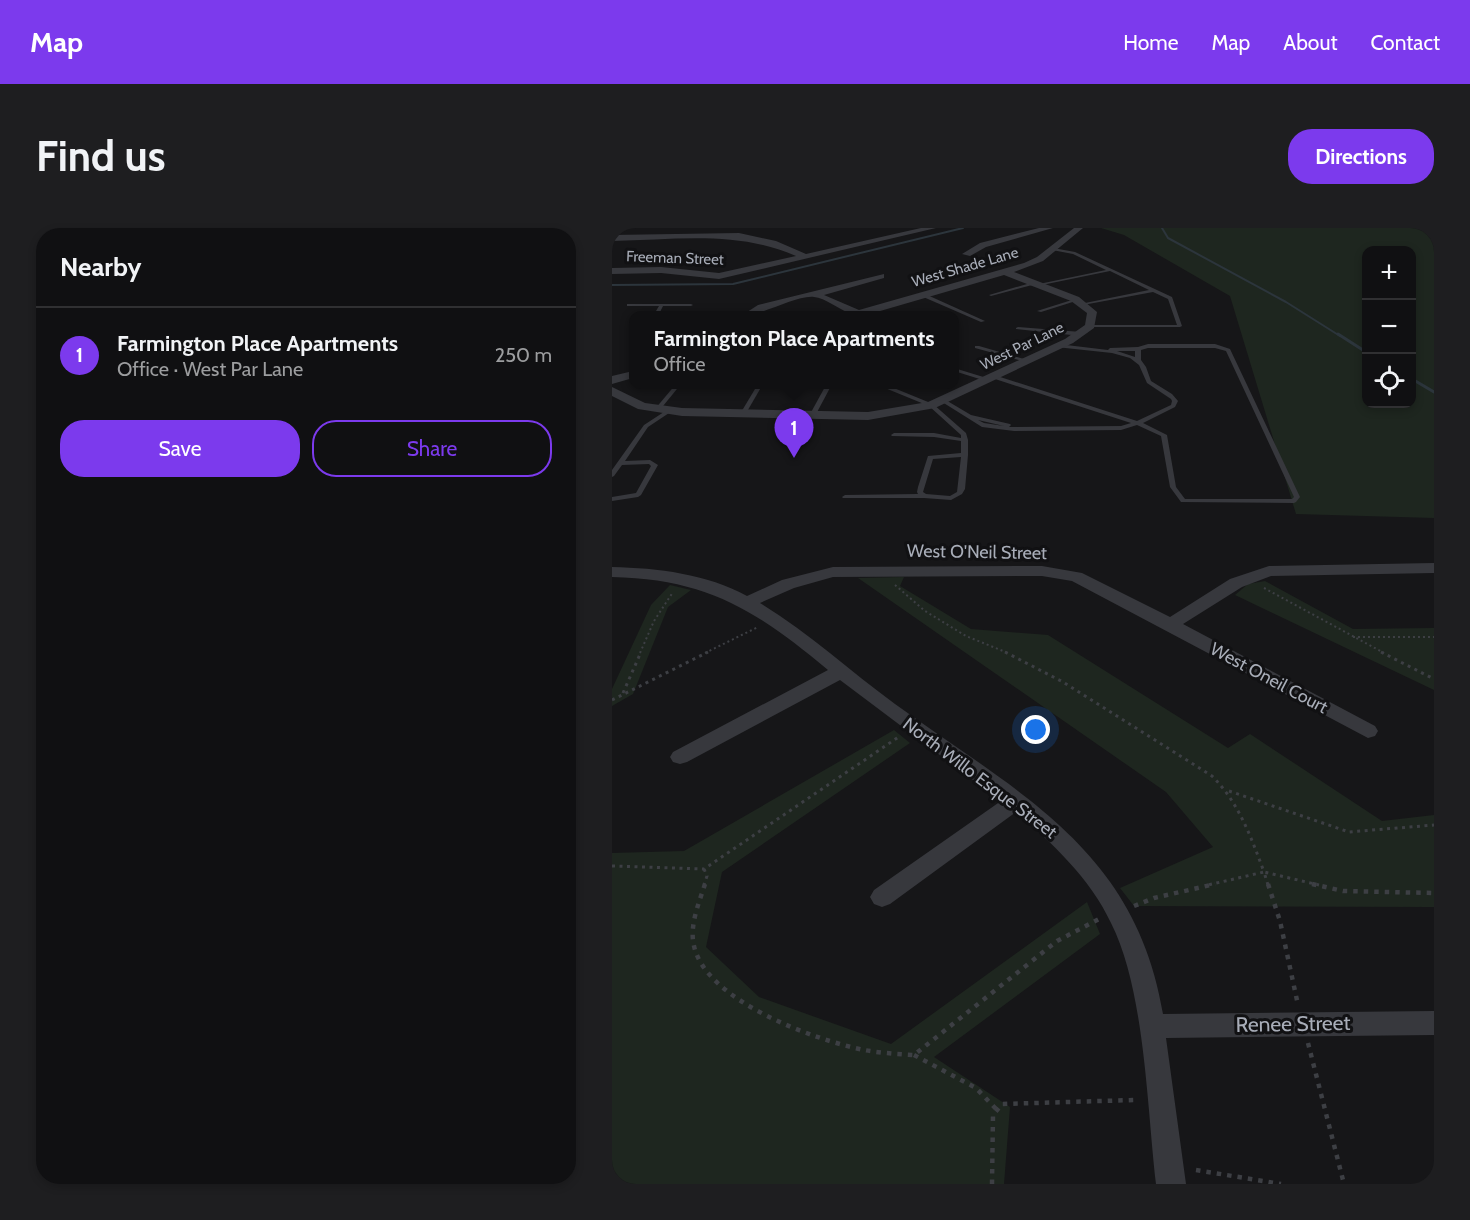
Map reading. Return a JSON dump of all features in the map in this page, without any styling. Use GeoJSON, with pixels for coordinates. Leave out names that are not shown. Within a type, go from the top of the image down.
{"type":"FeatureCollection","features":[{"type":"Feature","properties":{"kind":"street"},"geometry":{"type":"LineString","coordinates":[[878,228],[898,236]]}},
{"type":"Feature","properties":{"kind":"street","name":"Freeman Street"},"geometry":{"type":"LineString","coordinates":[[612,271],[661,270],[699,276],[719,276],[928,228]]}},
{"type":"Feature","properties":{"kind":"street"},"geometry":{"type":"LineString","coordinates":[[967,254],[982,245],[1049,228]]}},
{"type":"Feature","properties":{"kind":"street","name":"West Shade Lane"},"geometry":{"type":"LineString","coordinates":[[866,311],[1006,272],[1040,259],[1079,228]]}},
{"type":"Feature","properties":{"kind":"street"},"geometry":{"type":"LineString","coordinates":[[612,238],[739,236],[773,243],[806,257]]}},
{"type":"Feature","properties":{"kind":"street","name":"West Par Lane"},"geometry":{"type":"LineString","coordinates":[[612,391],[623,398],[663,410],[743,414],[868,416],[936,403],[1028,361],[1085,330],[1092,312],[1081,302],[1006,272]]}},
{"type":"Feature","properties":{"kind":"street"},"geometry":{"type":"LineString","coordinates":[[754,311],[881,276]]}},
{"type":"Feature","properties":{"kind":"street"},"geometry":{"type":"LineString","coordinates":[[815,294],[848,311]]}},
{"type":"Feature","properties":{"kind":"street"},"geometry":{"type":"LineString","coordinates":[[612,380],[629,376]]}},
{"type":"Feature","properties":{"kind":"street"},"geometry":{"type":"LineString","coordinates":[[1170,625],[1236,583],[1269,571],[1434,568]]}},
{"type":"Feature","properties":{"kind":"street","name":"West O'Neil Street"},"geometry":{"type":"LineString","coordinates":[[746,603],[796,581],[833,572],[1017,570],[1076,577],[1170,625]]}},
{"type":"Feature","properties":{"kind":"street"},"geometry":{"type":"LineString","coordinates":[[612,572],[653,574],[710,586],[746,603]]}},
{"type":"Feature","properties":{"kind":"street","name":"North Willo Esque Street"},"geometry":{"type":"LineString","coordinates":[[746,603],[783,627],[1015,802],[1063,841],[1083,863],[1117,912],[1145,980],[1171,1184]]}},
{"type":"Feature","properties":{"kind":"street","name":"West Oneil Court"},"geometry":{"type":"LineString","coordinates":[[1170,625],[1368,731]]}},
{"type":"Feature","properties":{"kind":"street"},"geometry":{"type":"LineString","coordinates":[[680,757],[840,672]]}},
{"type":"Feature","properties":{"kind":"street"},"geometry":{"type":"LineString","coordinates":[[882,897],[1015,802]]}},
{"type":"Feature","properties":{"kind":"street","name":"Renee Street"},"geometry":{"type":"LineString","coordinates":[[1151,1026],[1434,1023]]}},
{"type":"Feature","properties":{"kind":"lane"},"geometry":{"type":"LineString","coordinates":[[1018,328],[1085,330],[1180,326],[1170,298],[1074,253],[1053,249]]}},
{"type":"Feature","properties":{"kind":"lane"},"geometry":{"type":"LineString","coordinates":[[991,295],[1110,270]]}},
{"type":"Feature","properties":{"kind":"lane"},"geometry":{"type":"LineString","coordinates":[[1039,311],[1154,290]]}},
{"type":"Feature","properties":{"kind":"lane"},"geometry":{"type":"LineString","coordinates":[[923,296],[983,321]]}},
{"type":"Feature","properties":{"kind":"lane"},"geometry":{"type":"LineString","coordinates":[[629,305],[691,305]]}},
{"type":"Feature","properties":{"kind":"lane"},"geometry":{"type":"LineString","coordinates":[[658,311],[662,305]]}},
{"type":"Feature","properties":{"kind":"lane"},"geometry":{"type":"LineString","coordinates":[[959,370],[1138,423],[1164,435],[1173,487],[1183,501],[1287,503],[1297,497],[1228,350],[1224,347],[1148,346],[1138,349],[1076,351],[1058,346]]}},
{"type":"Feature","properties":{"kind":"lane"},"geometry":{"type":"LineString","coordinates":[[977,347],[1028,361]]}},
{"type":"Feature","properties":{"kind":"lane"},"geometry":{"type":"LineString","coordinates":[[1138,349],[1138,360]]}},
{"type":"Feature","properties":{"kind":"lane"},"geometry":{"type":"LineString","coordinates":[[893,389],[969,417],[1024,429],[1121,428],[1138,423],[1173,406],[1175,401],[1173,396],[1151,384],[1144,367],[1138,360],[1105,351]]}},
{"type":"Feature","properties":{"kind":"lane"},"geometry":{"type":"LineString","coordinates":[[612,475],[646,426],[663,410],[677,389]]}},
{"type":"Feature","properties":{"kind":"lane"},"geometry":{"type":"LineString","coordinates":[[743,414],[758,389]]}},
{"type":"Feature","properties":{"kind":"lane"},"geometry":{"type":"LineString","coordinates":[[812,416],[826,389]]}},
{"type":"Feature","properties":{"kind":"lane"},"geometry":{"type":"LineString","coordinates":[[845,497],[951,498],[960,493],[965,455],[964,434],[936,403]]}},
{"type":"Feature","properties":{"kind":"lane"},"geometry":{"type":"LineString","coordinates":[[894,435],[934,435],[965,440]]}},
{"type":"Feature","properties":{"kind":"lane"},"geometry":{"type":"LineString","coordinates":[[924,496],[920,492],[930,458],[965,455]]}},
{"type":"Feature","properties":{"kind":"lane"},"geometry":{"type":"LineString","coordinates":[[612,499],[638,495],[655,465],[650,462],[620,463]]}},
{"type":"Feature","properties":{"kind":"path"},"geometry":{"type":"LineString","coordinates":[[892,576],[892,583],[925,611],[966,636],[995,647],[1063,682],[1212,776],[1227,790],[1243,816],[1280,921],[1303,1024],[1344,1184]]}},
{"type":"Feature","properties":{"kind":"path"},"geometry":{"type":"LineString","coordinates":[[1256,584],[1434,679]]}},
{"type":"Feature","properties":{"kind":"path"},"geometry":{"type":"LineString","coordinates":[[623,695],[654,621],[676,589]]}},
{"type":"Feature","properties":{"kind":"path"},"geometry":{"type":"LineString","coordinates":[[612,700],[760,626]]}},
{"type":"Feature","properties":{"kind":"path"},"geometry":{"type":"LineString","coordinates":[[1352,637],[1434,637]]}},
{"type":"Feature","properties":{"kind":"path"},"geometry":{"type":"LineString","coordinates":[[612,866],[704,868],[900,736]]}},
{"type":"Feature","properties":{"kind":"path"},"geometry":{"type":"LineString","coordinates":[[1227,790],[1349,832],[1434,825]]}},
{"type":"Feature","properties":{"kind":"path"},"geometry":{"type":"LineString","coordinates":[[704,868],[706,876],[693,939],[694,950],[719,984],[777,1021],[814,1035],[863,1050],[914,1055],[976,1088],[997,1110]]}},
{"type":"Feature","properties":{"kind":"path"},"geometry":{"type":"LineString","coordinates":[[914,1055],[1072,931],[1154,898],[1264,872],[1343,891],[1434,893]]}},
{"type":"Feature","properties":{"kind":"path"},"geometry":{"type":"LineString","coordinates":[[992,1184],[993,1115],[1002,1104],[1134,1100]]}},
{"type":"Feature","properties":{"kind":"path"},"geometry":{"type":"LineString","coordinates":[[1196,1170],[1281,1184]]}},
{"type":"Feature","properties":{"kind":"shaded area"},"geometry":{"type":"Polygon","coordinates":[[[1101,228],[1434,228],[1434,518],[1296,514],[1230,296],[1124,235],[1101,228]]]}},
{"type":"Feature","properties":{"kind":"shaded area"},"geometry":{"type":"Polygon","coordinates":[[[904,577],[900,586],[971,629],[1048,635],[1228,748],[1250,734],[1382,821],[1434,815],[1434,907],[1134,906],[1120,888],[1213,847],[1166,792],[858,578],[904,577]]]}},
{"type":"Feature","properties":{"kind":"shaded area"},"geometry":{"type":"Polygon","coordinates":[[[1265,581],[1353,629],[1434,628],[1434,690],[1235,595],[1248,584],[1265,581]]]}},
{"type":"Feature","properties":{"kind":"shaded area"},"geometry":{"type":"Polygon","coordinates":[[[670,585],[691,590],[668,607],[633,694],[612,706],[612,689],[651,605],[670,585]]]}},
{"type":"Feature","properties":{"kind":"shaded area"},"geometry":{"type":"Polygon","coordinates":[[[894,730],[910,743],[722,872],[706,947],[759,997],[891,1044],[1087,902],[1100,934],[934,1057],[1010,1107],[1004,1184],[612,1184],[612,853],[684,851],[894,730]]]}},
{"type":"Feature","properties":{"kind":"waterway"},"geometry":{"type":"LineString","coordinates":[[612,285],[733,284],[963,228]]}},
{"type":"Feature","properties":{"kind":"waterway"},"geometry":{"type":"LineString","coordinates":[[1162,228],[1168,238],[1286,302],[1340,336]]}},
{"type":"Feature","properties":{"kind":"waterway"},"geometry":{"type":"LineString","coordinates":[[1338,334],[1362,349]]}},
{"type":"Feature","properties":{"kind":"waterway"},"geometry":{"type":"LineString","coordinates":[[1416,381],[1434,392]]}},
{"type":"Feature","properties":{"kind":"place","name":"Farmington Place Apartments"},"geometry":{"type":"Point","coordinates":[794,458]}}]}
